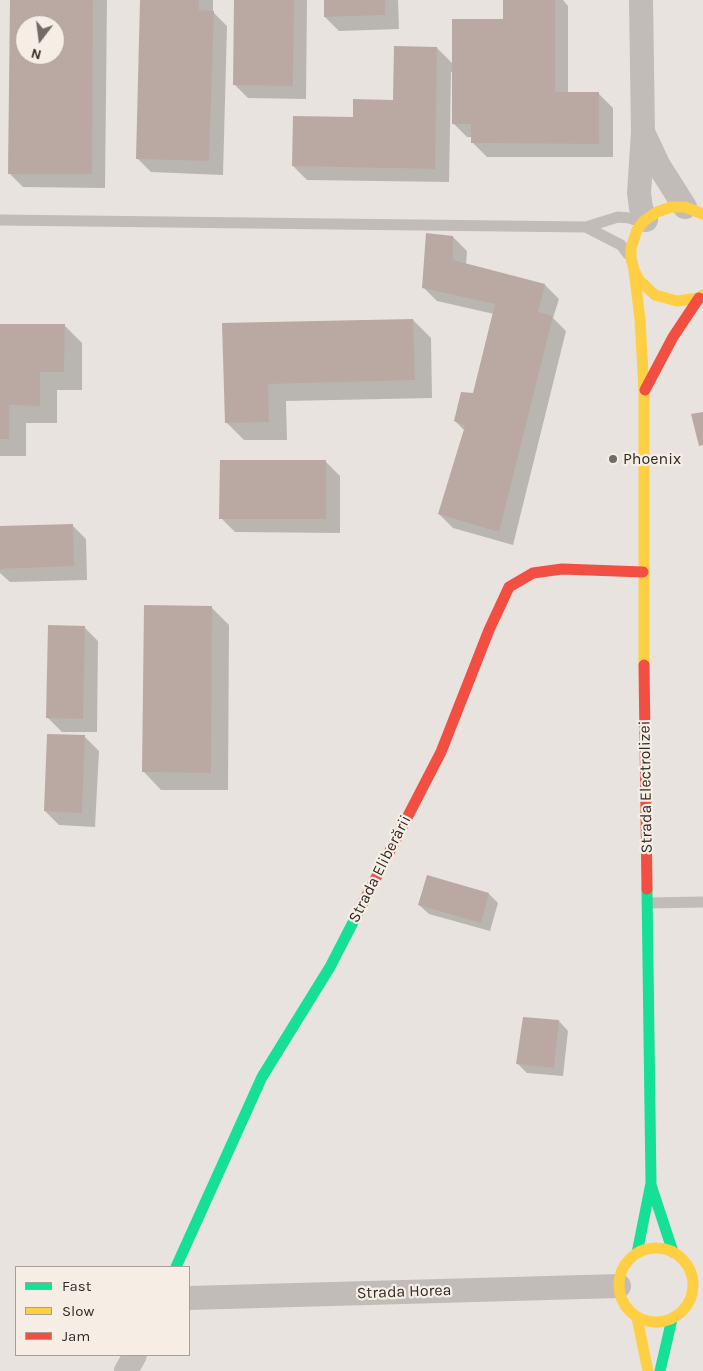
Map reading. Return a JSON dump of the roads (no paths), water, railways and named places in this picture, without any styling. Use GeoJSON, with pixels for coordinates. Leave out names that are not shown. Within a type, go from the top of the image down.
{"type":"FeatureCollection","features":[{"type":"Feature","properties":{"kind":"street"},"geometry":{"type":"LineString","coordinates":[[641,0],[643,132],[639,193],[644,222]]}},
{"type":"Feature","properties":{"kind":"street"},"geometry":{"type":"LineString","coordinates":[[643,132],[659,166],[694,210]]}},
{"type":"Feature","properties":{"kind":"street"},"geometry":{"type":"LineString","coordinates":[[694,210],[671,207],[657,212],[644,222],[634,239],[632,264],[639,280],[646,288],[666,299],[677,301],[701,296]]}},
{"type":"Feature","properties":{"kind":"street","name":"Strada Electrolizei"},"geometry":{"type":"LineString","coordinates":[[632,264],[640,319],[644,391],[643,572],[651,1183],[637,1253]]}},
{"type":"Feature","properties":{"kind":"street","name":"Strada Electrolizei"},"geometry":{"type":"LineString","coordinates":[[644,391],[673,336],[701,296]]}},
{"type":"Feature","properties":{"kind":"street","name":"Strada Eliberării"},"geometry":{"type":"LineString","coordinates":[[176,1266],[262,1077],[330,967],[441,752],[489,630],[510,587],[533,573],[562,569],[643,572]]}},
{"type":"Feature","properties":{"kind":"street","name":"Strada Electrolizei"},"geometry":{"type":"LineString","coordinates":[[651,1183],[673,1252]]}},
{"type":"Feature","properties":{"kind":"street"},"geometry":{"type":"LineString","coordinates":[[651,1248],[666,1249],[673,1252],[682,1258],[698,1285],[688,1305],[672,1319],[648,1322],[637,1318],[624,1304],[618,1286],[623,1267],[637,1253],[651,1248]]}},
{"type":"Feature","properties":{"kind":"street","name":"Strada Horea"},"geometry":{"type":"LineString","coordinates":[[190,1298],[618,1286]]}},
{"type":"Feature","properties":{"kind":"street"},"geometry":{"type":"LineString","coordinates":[[637,1318],[648,1371]]}},
{"type":"Feature","properties":{"kind":"street"},"geometry":{"type":"LineString","coordinates":[[660,1371],[672,1319]]}},
{"type":"Feature","properties":{"kind":"street"},"geometry":{"type":"LineString","coordinates":[[126,1371],[134,1356]]}},
{"type":"Feature","properties":{"kind":"lane"},"geometry":{"type":"LineString","coordinates":[[0,220],[586,226],[618,217],[644,222]]}},
{"type":"Feature","properties":{"kind":"lane"},"geometry":{"type":"LineString","coordinates":[[586,226],[621,245],[632,264]]}},
{"type":"Feature","properties":{"kind":"lane"},"geometry":{"type":"LineString","coordinates":[[648,903],[703,902]]}},
{"type":"Feature","properties":{"kind":"place","name":"Phoenix"},"geometry":{"type":"Point","coordinates":[613,459]}}]}
